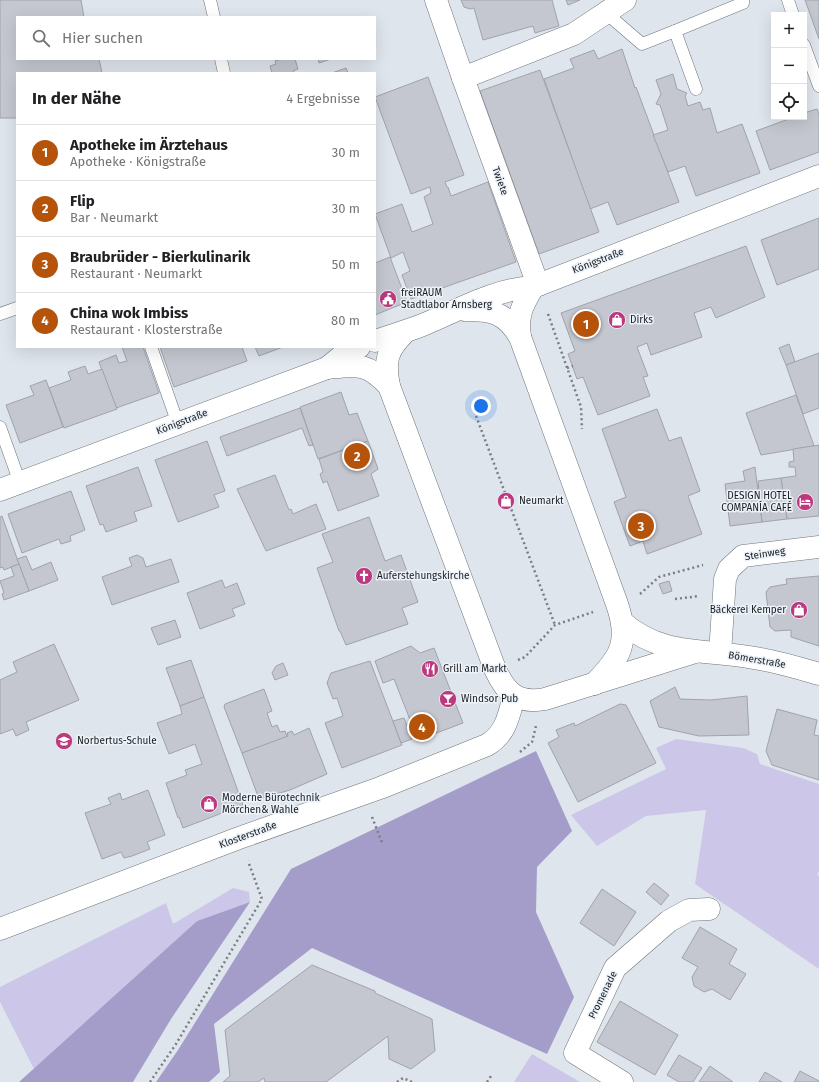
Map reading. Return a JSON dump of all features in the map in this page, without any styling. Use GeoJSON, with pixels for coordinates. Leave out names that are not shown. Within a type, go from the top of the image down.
{"type":"FeatureCollection","features":[{"type":"Feature","properties":{"kind":"street","name":"Twiete"},"geometry":{"type":"LineString","coordinates":[[436,0],[462,78],[536,286]]}},
{"type":"Feature","properties":{"kind":"street"},"geometry":{"type":"LineString","coordinates":[[462,78],[574,34],[625,0]]}},
{"type":"Feature","properties":{"kind":"street","name":"Königstraße"},"geometry":{"type":"LineString","coordinates":[[376,341],[405,332],[516,288],[536,286],[819,176]]}},
{"type":"Feature","properties":{"kind":"street"},"geometry":{"type":"LineString","coordinates":[[536,286],[519,314],[518,323],[520,336],[620,613],[636,633],[657,644],[695,652]]}},
{"type":"Feature","properties":{"kind":"street"},"geometry":{"type":"LineString","coordinates":[[460,310],[485,310],[498,313],[506,318],[520,336]]}},
{"type":"Feature","properties":{"kind":"street"},"geometry":{"type":"LineString","coordinates":[[405,332],[388,352],[386,373],[389,386],[501,683],[514,696],[534,701],[593,685],[695,652]]}},
{"type":"Feature","properties":{"kind":"street","name":"Königstraße"},"geometry":{"type":"LineString","coordinates":[[10,486],[327,368],[343,355],[357,348]]}},
{"type":"Feature","properties":{"kind":"street"},"geometry":{"type":"LineString","coordinates":[[327,368],[362,366],[372,370],[389,386]]}},
{"type":"Feature","properties":{"kind":"street","name":"Steinweg"},"geometry":{"type":"LineString","coordinates":[[720,653],[725,579],[729,569],[743,556],[819,547]]}},
{"type":"Feature","properties":{"kind":"street"},"geometry":{"type":"LineString","coordinates":[[593,685],[607,672],[619,653],[620,613]]}},
{"type":"Feature","properties":{"kind":"street","name":"Bömerstraße"},"geometry":{"type":"LineString","coordinates":[[695,652],[720,653],[769,660],[819,674]]}},
{"type":"Feature","properties":{"kind":"street","name":"Klosterstraße"},"geometry":{"type":"LineString","coordinates":[[0,929],[239,838],[380,788],[488,745],[496,740],[502,732],[514,696]]}},
{"type":"Feature","properties":{"kind":"street","name":"Promenade"},"geometry":{"type":"LineString","coordinates":[[622,1082],[575,1053],[615,968],[669,921],[689,910],[709,909]]}},
{"type":"Feature","properties":{"kind":"lane"},"geometry":{"type":"LineString","coordinates":[[210,0],[214,16]]}},
{"type":"Feature","properties":{"kind":"lane"},"geometry":{"type":"LineString","coordinates":[[606,13],[642,44],[744,3],[743,0]]}},
{"type":"Feature","properties":{"kind":"lane"},"geometry":{"type":"LineString","coordinates":[[788,0],[792,12]]}},
{"type":"Feature","properties":{"kind":"lane"},"geometry":{"type":"LineString","coordinates":[[675,31],[696,89]]}},
{"type":"Feature","properties":{"kind":"lane"},"geometry":{"type":"LineString","coordinates":[[805,48],[819,86]]}},
{"type":"Feature","properties":{"kind":"lane"},"geometry":{"type":"LineString","coordinates":[[221,60],[224,72]]}},
{"type":"Feature","properties":{"kind":"lane"},"geometry":{"type":"LineString","coordinates":[[0,314],[16,308]]}},
{"type":"Feature","properties":{"kind":"lane"},"geometry":{"type":"LineString","coordinates":[[151,348],[178,424]]}},
{"type":"Feature","properties":{"kind":"lane"},"geometry":{"type":"LineString","coordinates":[[0,427],[10,486]]}},
{"type":"Feature","properties":{"kind":"path"},"geometry":{"type":"LineString","coordinates":[[567,368],[573,366]]}},
{"type":"Feature","properties":{"kind":"path"},"geometry":{"type":"LineString","coordinates":[[476,416],[555,625]]}},
{"type":"Feature","properties":{"kind":"path"},"geometry":{"type":"LineString","coordinates":[[495,669],[525,657],[555,625],[620,613],[659,577],[743,556]]}},
{"type":"Feature","properties":{"kind":"path"},"geometry":{"type":"LineString","coordinates":[[675,599],[706,595]]}},
{"type":"Feature","properties":{"kind":"path"},"geometry":{"type":"LineString","coordinates":[[370,813],[383,845]]}},
{"type":"Feature","properties":{"kind":"path"},"geometry":{"type":"LineString","coordinates":[[150,1082],[176,1044],[262,899],[247,860]]}},
{"type":"Feature","properties":{"kind":"path"},"geometry":{"type":"LineString","coordinates":[[487,1082],[491,1076]]}},
{"type":"Feature","properties":{"kind":"path"},"geometry":{"type":"LineString","coordinates":[[397,1082],[403,1078],[412,1082]]}},
{"type":"Feature","properties":{"kind":"shaded area"},"geometry":{"type":"Polygon","coordinates":[[[676,739],[743,748],[757,754],[760,764],[819,784],[819,871],[817,875],[819,876],[819,969],[695,884],[706,810],[646,816],[597,846],[571,815],[666,769],[656,748],[676,739]]]}},
{"type":"Feature","properties":{"kind":"shaded area"},"geometry":{"type":"Polygon","coordinates":[[[536,751],[572,831],[537,867],[536,912],[574,997],[547,1054],[312,948],[214,1024],[220,1072],[209,1082],[156,1082],[178,1050],[291,869],[536,751]]]}},
{"type":"Feature","properties":{"kind":"shaded area"},"geometry":{"type":"Polygon","coordinates":[[[233,888],[249,892],[250,902],[197,921],[34,1069],[0,1002],[0,987],[166,903],[173,924],[233,888]]]}},
{"type":"Feature","properties":{"kind":"shaded area"},"geometry":{"type":"Polygon","coordinates":[[[250,902],[171,1019],[133,1082],[19,1082],[197,921],[250,902]]]}},
{"type":"Feature","properties":{"kind":"shaded area"},"geometry":{"type":"Polygon","coordinates":[[[532,1054],[580,1082],[514,1082],[532,1054]]]}},
{"type":"Feature","properties":{"kind":"building"},"geometry":{"type":"Polygon","coordinates":[[[0,0],[81,0],[84,16],[16,16],[16,60],[99,60],[102,72],[16,72],[16,118],[0,118],[0,0]]]}},
{"type":"Feature","properties":{"kind":"building"},"geometry":{"type":"Polygon","coordinates":[[[461,0],[552,0],[559,26],[535,33],[533,26],[483,40],[474,8],[470,9],[464,7],[461,0]]]}},
{"type":"Feature","properties":{"kind":"building"},"geometry":{"type":"Polygon","coordinates":[[[566,0],[580,0],[568,5],[566,0]]]}},
{"type":"Feature","properties":{"kind":"building"},"geometry":{"type":"Polygon","coordinates":[[[805,0],[819,0],[819,39],[805,0]]]}},
{"type":"Feature","properties":{"kind":"building"},"geometry":{"type":"Polygon","coordinates":[[[622,49],[635,88],[636,87],[679,202],[617,225],[608,202],[590,209],[544,79],[574,68],[570,59],[594,50],[598,59],[622,49]]]}},
{"type":"Feature","properties":{"kind":"building"},"geometry":{"type":"Polygon","coordinates":[[[295,60],[298,69],[294,72],[272,72],[270,66],[276,64],[275,61],[295,60]]]}},
{"type":"Feature","properties":{"kind":"building"},"geometry":{"type":"Polygon","coordinates":[[[318,60],[328,60],[319,63],[318,60]]]}},
{"type":"Feature","properties":{"kind":"building"},"geometry":{"type":"Polygon","coordinates":[[[346,68],[348,72],[335,72],[346,68]]]}},
{"type":"Feature","properties":{"kind":"building"},"geometry":{"type":"Polygon","coordinates":[[[540,70],[599,232],[539,254],[480,91],[540,70]]]}},
{"type":"Feature","properties":{"kind":"building"},"geometry":{"type":"Polygon","coordinates":[[[673,74],[677,89],[687,93],[685,96],[688,106],[700,102],[703,110],[710,108],[717,133],[742,124],[760,173],[696,196],[685,166],[668,172],[653,135],[668,130],[660,105],[656,104],[661,94],[656,80],[673,74]]]}},
{"type":"Feature","properties":{"kind":"building"},"geometry":{"type":"Polygon","coordinates":[[[428,77],[464,175],[445,182],[451,196],[488,182],[516,262],[411,299],[402,275],[410,271],[403,252],[391,258],[376,214],[402,204],[412,232],[433,224],[424,197],[431,193],[430,187],[411,194],[376,97],[428,77]]]}},
{"type":"Feature","properties":{"kind":"building"},"geometry":{"type":"Polygon","coordinates":[[[817,109],[819,114],[819,152],[770,170],[756,131],[786,120],[807,120],[807,112],[817,109]]]}},
{"type":"Feature","properties":{"kind":"building"},"geometry":{"type":"Polygon","coordinates":[[[819,218],[819,269],[777,285],[761,240],[819,218]]]}},
{"type":"Feature","properties":{"kind":"building"},"geometry":{"type":"Polygon","coordinates":[[[746,246],[765,297],[716,318],[711,307],[694,313],[702,337],[651,355],[647,343],[637,347],[648,376],[643,377],[650,396],[598,415],[583,377],[577,379],[568,354],[575,351],[561,313],[746,246]]]}},
{"type":"Feature","properties":{"kind":"building"},"geometry":{"type":"Polygon","coordinates":[[[390,257],[407,302],[376,315],[376,263],[390,257]]]}},
{"type":"Feature","properties":{"kind":"building"},"geometry":{"type":"Polygon","coordinates":[[[789,344],[795,362],[786,365],[779,348],[789,344]]]}},
{"type":"Feature","properties":{"kind":"building"},"geometry":{"type":"Polygon","coordinates":[[[122,348],[143,348],[159,393],[116,408],[99,362],[116,355],[119,363],[127,361],[122,348]]]}},
{"type":"Feature","properties":{"kind":"building"},"geometry":{"type":"Polygon","coordinates":[[[160,348],[242,348],[247,361],[174,387],[160,348]]]}},
{"type":"Feature","properties":{"kind":"building"},"geometry":{"type":"Polygon","coordinates":[[[255,348],[280,348],[259,356],[255,348]]]}},
{"type":"Feature","properties":{"kind":"building"},"geometry":{"type":"Polygon","coordinates":[[[819,353],[819,408],[803,414],[786,365],[819,353]]]}},
{"type":"Feature","properties":{"kind":"building"},"geometry":{"type":"Polygon","coordinates":[[[85,366],[88,374],[102,369],[117,409],[64,428],[49,388],[71,380],[68,372],[85,366]]]}},
{"type":"Feature","properties":{"kind":"building"},"geometry":{"type":"Polygon","coordinates":[[[46,380],[63,427],[20,443],[6,405],[34,395],[30,386],[46,380]]]}},
{"type":"Feature","properties":{"kind":"building"},"geometry":{"type":"Polygon","coordinates":[[[341,392],[349,415],[357,413],[368,441],[318,459],[300,407],[341,392]]]}},
{"type":"Feature","properties":{"kind":"building"},"geometry":{"type":"Polygon","coordinates":[[[796,395],[814,446],[761,455],[746,413],[796,395]]]}},
{"type":"Feature","properties":{"kind":"building"},"geometry":{"type":"Polygon","coordinates":[[[300,408],[313,445],[309,446],[302,428],[227,456],[220,437],[300,408]]]}},
{"type":"Feature","properties":{"kind":"building"},"geometry":{"type":"Polygon","coordinates":[[[657,409],[669,441],[681,437],[700,491],[688,496],[702,534],[647,554],[643,541],[630,546],[614,502],[626,497],[602,429],[657,409]]]}},
{"type":"Feature","properties":{"kind":"building"},"geometry":{"type":"Polygon","coordinates":[[[207,441],[225,491],[214,495],[219,507],[178,522],[155,460],[207,441]]]}},
{"type":"Feature","properties":{"kind":"building"},"geometry":{"type":"Polygon","coordinates":[[[368,441],[378,469],[371,474],[379,496],[338,511],[327,481],[323,483],[320,474],[323,472],[319,459],[368,441]]]}},
{"type":"Feature","properties":{"kind":"building"},"geometry":{"type":"Polygon","coordinates":[[[819,445],[819,516],[787,519],[781,478],[796,476],[795,467],[789,467],[789,462],[794,461],[793,449],[819,445]]]}},
{"type":"Feature","properties":{"kind":"building"},"geometry":{"type":"Polygon","coordinates":[[[138,467],[152,506],[134,512],[137,521],[106,532],[103,524],[100,525],[86,486],[138,467]]]}},
{"type":"Feature","properties":{"kind":"building"},"geometry":{"type":"Polygon","coordinates":[[[755,467],[762,522],[730,526],[725,484],[745,481],[743,471],[755,467]]]}},
{"type":"Feature","properties":{"kind":"building"},"geometry":{"type":"Polygon","coordinates":[[[275,475],[289,510],[291,509],[293,514],[316,504],[326,529],[266,551],[237,489],[275,475]]]}},
{"type":"Feature","properties":{"kind":"building"},"geometry":{"type":"Polygon","coordinates":[[[781,478],[787,519],[762,522],[758,481],[781,478]]]}},
{"type":"Feature","properties":{"kind":"building"},"geometry":{"type":"Polygon","coordinates":[[[71,491],[85,530],[70,536],[71,541],[61,544],[59,539],[22,553],[8,514],[71,491]]]}},
{"type":"Feature","properties":{"kind":"building"},"geometry":{"type":"Polygon","coordinates":[[[2,516],[19,564],[4,570],[3,567],[0,568],[0,517],[2,516]]]}},
{"type":"Feature","properties":{"kind":"building","name":"Auferstehungskirche"},"geometry":{"type":"Polygon","coordinates":[[[369,517],[385,561],[401,555],[418,602],[402,608],[408,624],[346,645],[339,631],[317,568],[333,562],[322,534],[369,517]]]}},
{"type":"Feature","properties":{"kind":"building"},"geometry":{"type":"Polygon","coordinates":[[[137,555],[143,558],[146,567],[171,559],[179,582],[112,605],[102,577],[132,566],[129,558],[137,555]]]}},
{"type":"Feature","properties":{"kind":"building"},"geometry":{"type":"Polygon","coordinates":[[[26,556],[32,570],[51,562],[58,580],[29,591],[17,559],[26,556]]]}},
{"type":"Feature","properties":{"kind":"building"},"geometry":{"type":"Polygon","coordinates":[[[19,564],[29,591],[4,600],[2,594],[4,593],[0,581],[14,576],[11,567],[19,564]]]}},
{"type":"Feature","properties":{"kind":"building"},"geometry":{"type":"Polygon","coordinates":[[[819,576],[819,646],[791,637],[791,630],[775,631],[770,627],[766,592],[770,587],[787,584],[786,579],[819,576]]]}},
{"type":"Feature","properties":{"kind":"building"},"geometry":{"type":"Polygon","coordinates":[[[222,580],[225,588],[237,583],[245,604],[232,609],[235,616],[200,629],[187,593],[222,580]]]}},
{"type":"Feature","properties":{"kind":"building"},"geometry":{"type":"Polygon","coordinates":[[[669,581],[672,591],[663,594],[659,584],[669,581]]]}},
{"type":"Feature","properties":{"kind":"building"},"geometry":{"type":"Polygon","coordinates":[[[175,620],[181,637],[158,645],[151,628],[175,620]]]}},
{"type":"Feature","properties":{"kind":"building"},"geometry":{"type":"Polygon","coordinates":[[[54,644],[79,700],[26,722],[29,730],[16,736],[13,729],[0,734],[0,680],[17,672],[13,662],[54,644]]]}},
{"type":"Feature","properties":{"kind":"building"},"geometry":{"type":"Polygon","coordinates":[[[411,646],[420,653],[434,648],[463,723],[418,740],[394,679],[383,683],[375,661],[411,646]]]}},
{"type":"Feature","properties":{"kind":"building"},"geometry":{"type":"Polygon","coordinates":[[[191,660],[204,697],[180,706],[166,668],[191,660]]]}},
{"type":"Feature","properties":{"kind":"building"},"geometry":{"type":"Polygon","coordinates":[[[370,661],[402,745],[342,768],[325,723],[343,716],[337,698],[333,699],[327,683],[331,673],[370,661]]]}},
{"type":"Feature","properties":{"kind":"building"},"geometry":{"type":"Polygon","coordinates":[[[283,663],[288,675],[275,680],[272,673],[276,666],[283,663]]]}},
{"type":"Feature","properties":{"kind":"building"},"geometry":{"type":"Polygon","coordinates":[[[675,687],[680,699],[711,700],[747,696],[749,735],[699,736],[659,727],[650,701],[675,687]]]}},
{"type":"Feature","properties":{"kind":"building"},"geometry":{"type":"Polygon","coordinates":[[[264,689],[272,711],[267,713],[272,727],[277,725],[280,732],[285,731],[287,737],[242,753],[224,707],[225,704],[264,689]]]}},
{"type":"Feature","properties":{"kind":"building"},"geometry":{"type":"Polygon","coordinates":[[[204,697],[243,805],[183,828],[166,783],[187,775],[185,770],[202,764],[195,744],[169,754],[157,723],[182,714],[180,706],[204,697]]]}},
{"type":"Feature","properties":{"kind":"building"},"geometry":{"type":"Polygon","coordinates":[[[620,704],[626,705],[656,763],[578,802],[548,743],[559,737],[556,730],[574,723],[575,726],[620,704]]]}},
{"type":"Feature","properties":{"kind":"building"},"geometry":{"type":"Polygon","coordinates":[[[777,709],[817,720],[814,735],[819,736],[819,780],[772,765],[766,751],[777,709]]]}},
{"type":"Feature","properties":{"kind":"building"},"geometry":{"type":"Polygon","coordinates":[[[404,718],[412,739],[401,743],[393,721],[404,718]]]}},
{"type":"Feature","properties":{"kind":"building"},"geometry":{"type":"Polygon","coordinates":[[[309,728],[327,774],[290,790],[259,799],[242,753],[288,736],[287,733],[292,731],[294,735],[309,728]]]}},
{"type":"Feature","properties":{"kind":"building"},"geometry":{"type":"Polygon","coordinates":[[[148,790],[165,835],[147,842],[150,849],[132,856],[124,858],[121,852],[102,859],[85,813],[111,804],[108,798],[120,793],[122,800],[148,790]]]}},
{"type":"Feature","properties":{"kind":"building"},"geometry":{"type":"Polygon","coordinates":[[[654,883],[669,895],[661,905],[646,892],[654,883]]]}},
{"type":"Feature","properties":{"kind":"building"},"geometry":{"type":"Polygon","coordinates":[[[602,889],[636,912],[614,946],[580,923],[602,889]]]}},
{"type":"Feature","properties":{"kind":"building"},"geometry":{"type":"Polygon","coordinates":[[[700,927],[737,949],[729,964],[746,974],[730,1000],[712,989],[704,992],[694,986],[692,977],[698,967],[682,958],[700,927]]]}},
{"type":"Feature","properties":{"kind":"building"},"geometry":{"type":"Polygon","coordinates":[[[312,965],[375,991],[375,993],[432,1019],[435,1051],[411,1069],[389,1059],[388,1036],[326,1082],[265,1082],[264,1078],[258,1082],[223,1082],[230,1076],[225,1030],[312,965]]]}},
{"type":"Feature","properties":{"kind":"building"},"geometry":{"type":"Polygon","coordinates":[[[620,1001],[678,1035],[655,1075],[597,1042],[620,1001]]]}},
{"type":"Feature","properties":{"kind":"building"},"geometry":{"type":"Polygon","coordinates":[[[679,1055],[702,1068],[693,1082],[679,1082],[667,1075],[679,1055]]]}},
{"type":"Feature","properties":{"kind":"building"},"geometry":{"type":"Polygon","coordinates":[[[710,1066],[733,1082],[699,1082],[710,1066]]]}},
{"type":"Feature","properties":{"kind":"building"},"geometry":{"type":"Polygon","coordinates":[[[800,1071],[819,1081],[819,1082],[794,1082],[800,1071]]]}},
{"type":"Feature","properties":{"kind":"building"},"geometry":{"type":"Polygon","coordinates":[[[765,1072],[782,1082],[759,1082],[765,1072]]]}},
{"type":"Feature","properties":{"kind":"place","name":"freiRAUM Stadtlabor Arnsberg"},"geometry":{"type":"Point","coordinates":[388,299]}},
{"type":"Feature","properties":{"kind":"place","name":"Dirks"},"geometry":{"type":"Point","coordinates":[617,320]}},
{"type":"Feature","properties":{"kind":"place","name":"Apotheke im Ärztehaus"},"geometry":{"type":"Point","coordinates":[586,324]}},
{"type":"Feature","properties":{"kind":"place","name":"Flip"},"geometry":{"type":"Point","coordinates":[357,456]}},
{"type":"Feature","properties":{"kind":"place","name":"Neumarkt"},"geometry":{"type":"Point","coordinates":[506,501]}},
{"type":"Feature","properties":{"kind":"place","name":"DESIGN HOTEL COMPANÍA CAFÉ"},"geometry":{"type":"Point","coordinates":[805,502]}},
{"type":"Feature","properties":{"kind":"place","name":"Braubrüder - Bierkulinarik"},"geometry":{"type":"Point","coordinates":[641,526]}},
{"type":"Feature","properties":{"kind":"place","name":"Auferstehungskirche"},"geometry":{"type":"Point","coordinates":[364,576]}},
{"type":"Feature","properties":{"kind":"place","name":"Bäckerei Kemper"},"geometry":{"type":"Point","coordinates":[799,610]}},
{"type":"Feature","properties":{"kind":"place","name":"Grill am Markt"},"geometry":{"type":"Point","coordinates":[430,669]}},
{"type":"Feature","properties":{"kind":"place","name":"Windsor Pub"},"geometry":{"type":"Point","coordinates":[448,699]}},
{"type":"Feature","properties":{"kind":"place","name":"China wok Imbiss"},"geometry":{"type":"Point","coordinates":[422,727]}},
{"type":"Feature","properties":{"kind":"place","name":"Norbertus-Schule"},"geometry":{"type":"Point","coordinates":[64,741]}},
{"type":"Feature","properties":{"kind":"place","name":"Moderne Bürotechnik Mörchen& Wahle"},"geometry":{"type":"Point","coordinates":[209,804]}}]}
